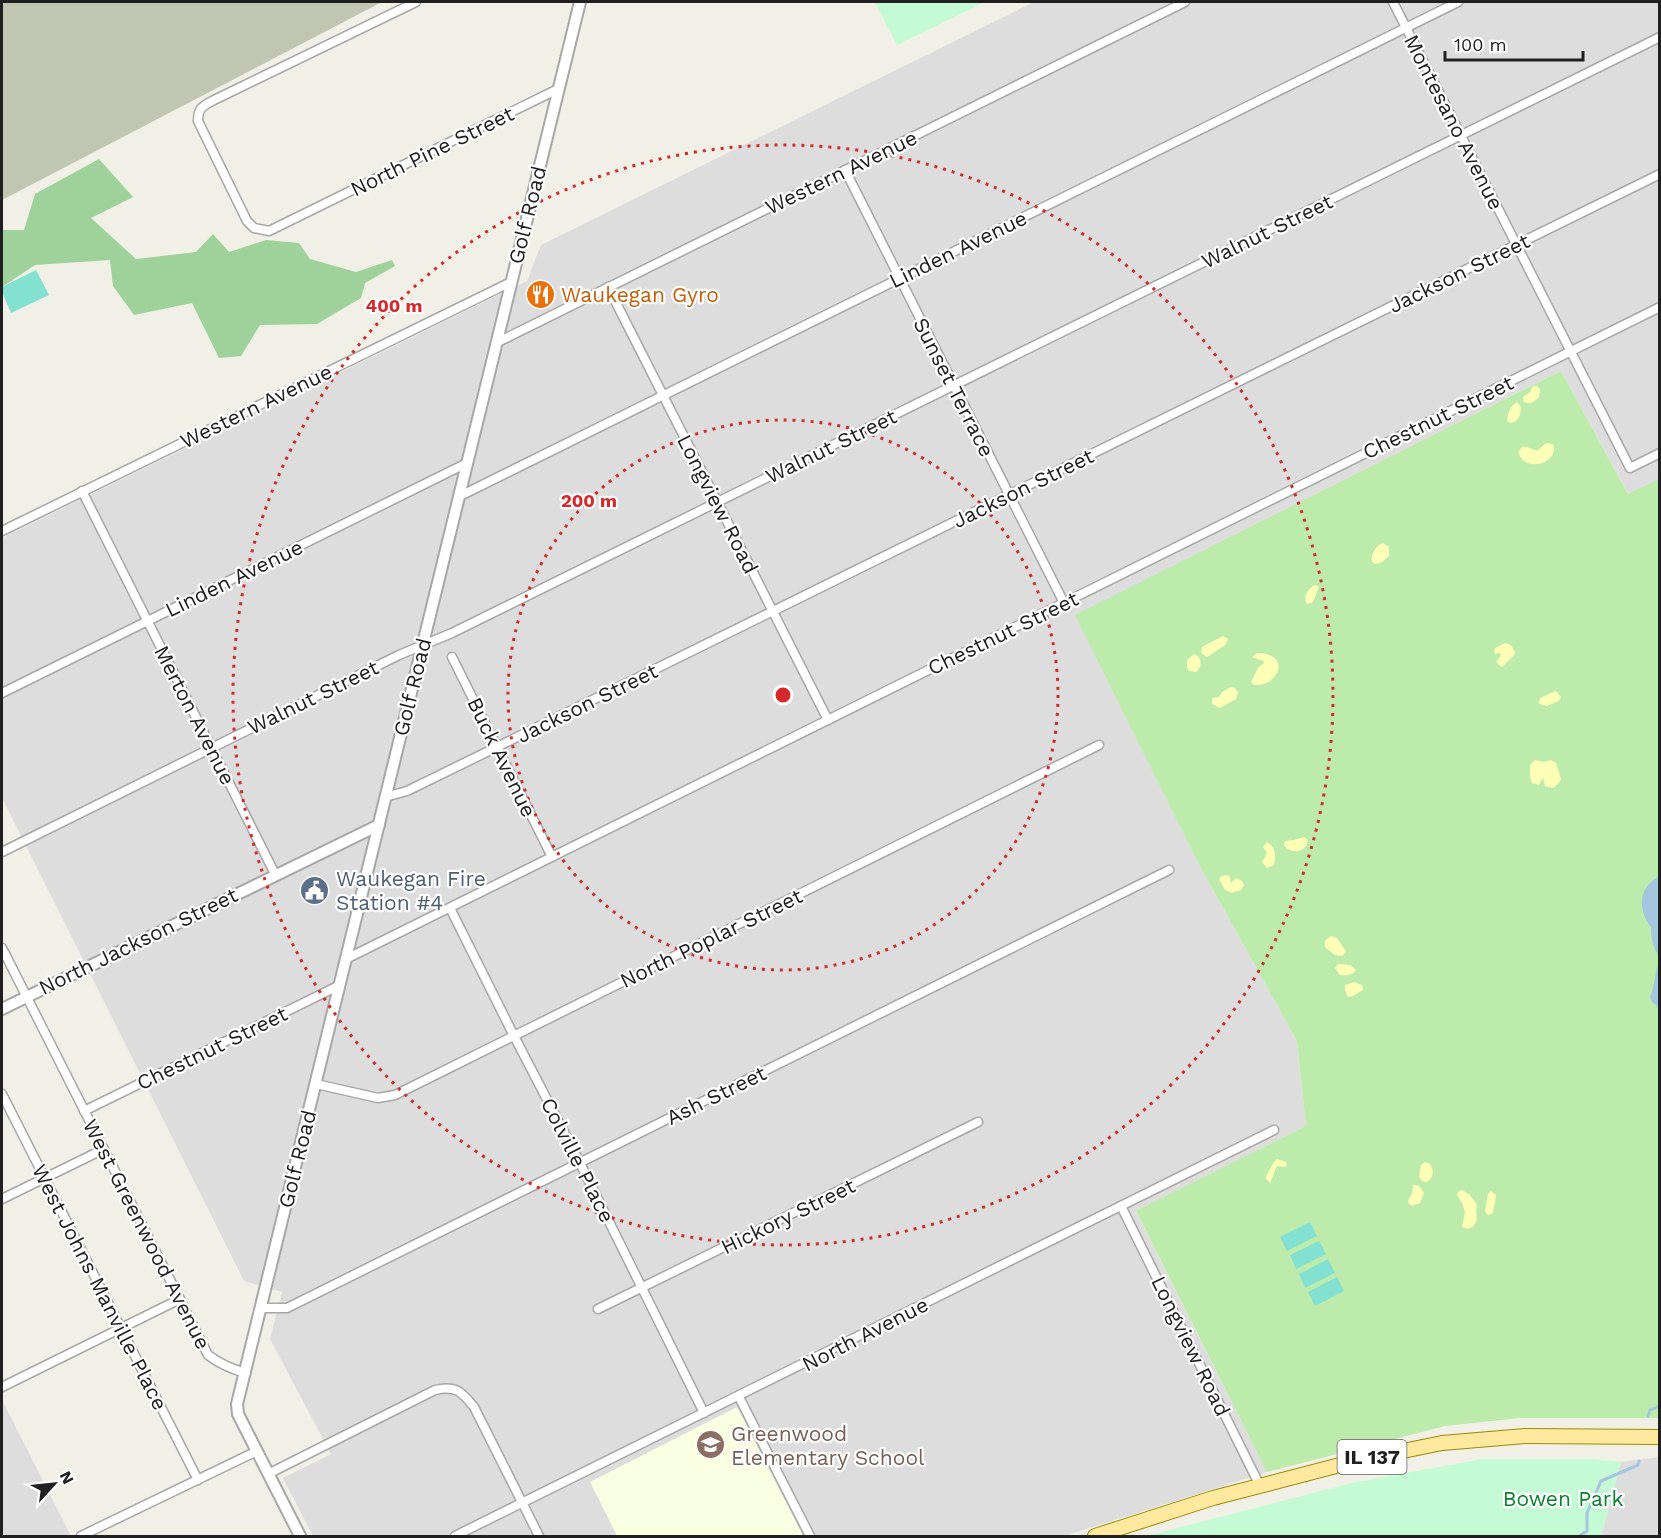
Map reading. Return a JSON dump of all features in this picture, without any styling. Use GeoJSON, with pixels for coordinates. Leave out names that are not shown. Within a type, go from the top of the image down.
{"type":"FeatureCollection","features":[{"type":"Feature","properties":{"kind":"main road","name":"IL 137"},"geometry":{"type":"LineString","coordinates":[[1095,1536],[1213,1498],[1359,1460],[1442,1443],[1525,1436],[1659,1437]]}},
{"type":"Feature","properties":{"kind":"street","name":"North Pine Street"},"geometry":{"type":"LineString","coordinates":[[416,2],[212,101],[198,112],[198,121],[247,221],[254,228],[269,231],[558,89]]}},
{"type":"Feature","properties":{"kind":"street","name":"Golf Road"},"geometry":{"type":"LineString","coordinates":[[246,1372],[579,2]]}},
{"type":"Feature","properties":{"kind":"street","name":"Western Avenue"},"geometry":{"type":"LineString","coordinates":[[496,343],[1185,2]]}},
{"type":"Feature","properties":{"kind":"street","name":"Montesano Avenue"},"geometry":{"type":"LineString","coordinates":[[1392,2],[1630,468],[1659,453]]}},
{"type":"Feature","properties":{"kind":"street","name":"Linden Avenue"},"geometry":{"type":"LineString","coordinates":[[458,497],[1458,2]]}},
{"type":"Feature","properties":{"kind":"street","name":"Walnut Street"},"geometry":{"type":"LineString","coordinates":[[2,852],[399,655],[452,633],[1659,37]]}},
{"type":"Feature","properties":{"kind":"street","name":"Sunset Terrace"},"geometry":{"type":"LineString","coordinates":[[844,170],[1064,603]]}},
{"type":"Feature","properties":{"kind":"street","name":"Jackson Street"},"geometry":{"type":"LineString","coordinates":[[385,796],[407,791],[1659,174]]}},
{"type":"Feature","properties":{"kind":"street","name":"Western Avenue"},"geometry":{"type":"LineString","coordinates":[[2,531],[511,282]]}},
{"type":"Feature","properties":{"kind":"street","name":"Longview Road"},"geometry":{"type":"LineString","coordinates":[[608,287],[828,720]]}},
{"type":"Feature","properties":{"kind":"street","name":"Chestnut Street"},"geometry":{"type":"LineString","coordinates":[[346,959],[1659,307]]}},
{"type":"Feature","properties":{"kind":"street","name":"Linden Avenue"},"geometry":{"type":"LineString","coordinates":[[2,693],[467,463]]}},
{"type":"Feature","properties":{"kind":"street","name":"Merton Avenue"},"geometry":{"type":"LineString","coordinates":[[82,491],[275,874]]}},
{"type":"Feature","properties":{"kind":"street","name":"Buck Avenue"},"geometry":{"type":"LineString","coordinates":[[452,657],[552,857]]}},
{"type":"Feature","properties":{"kind":"street","name":"North Poplar Street"},"geometry":{"type":"LineString","coordinates":[[316,1084],[378,1098],[395,1095],[1099,745]]}},
{"type":"Feature","properties":{"kind":"street"},"geometry":{"type":"LineString","coordinates":[[275,874],[379,825]]}},
{"type":"Feature","properties":{"kind":"street","name":"Ash Street"},"geometry":{"type":"LineString","coordinates":[[261,1308],[287,1308],[1169,870]]}},
{"type":"Feature","properties":{"kind":"street","name":"North Jackson Street"},"geometry":{"type":"LineString","coordinates":[[2,1009],[275,874]]}},
{"type":"Feature","properties":{"kind":"street","name":"Colville Place"},"geometry":{"type":"LineString","coordinates":[[450,908],[704,1413]]}},
{"type":"Feature","properties":{"kind":"street","name":"West Greenwood Avenue"},"geometry":{"type":"LineString","coordinates":[[2,948],[208,1355],[219,1364],[246,1372]]}},
{"type":"Feature","properties":{"kind":"street","name":"Chestnut Street"},"geometry":{"type":"LineString","coordinates":[[84,1111],[340,985]]}},
{"type":"Feature","properties":{"kind":"street","name":"West Johns Manville Place"},"geometry":{"type":"LineString","coordinates":[[2,1094],[198,1480]]}},
{"type":"Feature","properties":{"kind":"street","name":"Hickory Street"},"geometry":{"type":"LineString","coordinates":[[598,1308],[978,1122]]}},
{"type":"Feature","properties":{"kind":"street","name":"North Avenue"},"geometry":{"type":"LineString","coordinates":[[455,1536],[1274,1130]]}},
{"type":"Feature","properties":{"kind":"street"},"geometry":{"type":"LineString","coordinates":[[2,1199],[104,1149]]}},
{"type":"Feature","properties":{"kind":"street","name":"Longview Road"},"geometry":{"type":"LineString","coordinates":[[1121,1206],[1260,1486]]}},
{"type":"Feature","properties":{"kind":"street"},"geometry":{"type":"LineString","coordinates":[[2,1387],[180,1299]]}},
{"type":"Feature","properties":{"kind":"street"},"geometry":{"type":"LineString","coordinates":[[246,1372],[237,1404],[238,1414],[300,1536]]}},
{"type":"Feature","properties":{"kind":"street"},"geometry":{"type":"LineString","coordinates":[[268,1474],[435,1390],[446,1387],[463,1394],[474,1407],[539,1536]]}},
{"type":"Feature","properties":{"kind":"street"},"geometry":{"type":"LineString","coordinates":[[739,1397],[810,1536]]}},
{"type":"Feature","properties":{"kind":"street"},"geometry":{"type":"LineString","coordinates":[[81,1536],[257,1451]]}},
{"type":"Feature","properties":{"kind":"shaded area"},"geometry":{"type":"Polygon","coordinates":[[[2,2],[382,2],[2,200],[2,2]]]}},
{"type":"Feature","properties":{"kind":"shaded area"},"geometry":{"type":"Polygon","coordinates":[[[1034,2],[1659,2],[1659,479],[1629,495],[1561,371],[1076,615],[1196,859],[1297,1041],[1306,1126],[1136,1212],[1267,1472],[1064,1536],[313,1536],[283,1478],[331,1454],[270,1339],[282,1292],[244,1281],[2,798],[2,538],[527,281],[541,245],[1034,2]]]}},
{"type":"Feature","properties":{"kind":"shaded area"},"geometry":{"type":"Polygon","coordinates":[[[99,159],[133,197],[91,218],[136,259],[196,252],[213,234],[229,252],[266,240],[299,243],[310,259],[356,272],[392,260],[395,266],[365,283],[361,298],[317,324],[260,325],[241,356],[219,358],[192,303],[134,315],[113,286],[110,260],[35,265],[2,287],[2,230],[24,230],[35,194],[99,159]]]}},
{"type":"Feature","properties":{"kind":"shaded area"},"geometry":{"type":"Polygon","coordinates":[[[36,270],[49,295],[11,313],[2,287],[36,270]]]}},
{"type":"Feature","properties":{"kind":"shaded area"},"geometry":{"type":"Polygon","coordinates":[[[1561,371],[1628,494],[1659,479],[1659,1418],[1520,1418],[1445,1426],[1267,1472],[1136,1211],[1306,1126],[1297,1041],[1196,859],[1075,615],[1561,371]]]}},
{"type":"Feature","properties":{"kind":"shaded area"},"geometry":{"type":"Polygon","coordinates":[[[1660,878],[1659,956],[1653,943],[1651,927],[1642,907],[1646,888],[1660,878]]]}},
{"type":"Feature","properties":{"kind":"shaded area"},"geometry":{"type":"Polygon","coordinates":[[[1659,961],[1659,1008],[1650,997],[1659,961]]]}},
{"type":"Feature","properties":{"kind":"shaded area"},"geometry":{"type":"Polygon","coordinates":[[[1310,1222],[1317,1236],[1287,1251],[1280,1237],[1310,1222]]]}},
{"type":"Feature","properties":{"kind":"shaded area"},"geometry":{"type":"Polygon","coordinates":[[[1319,1241],[1326,1254],[1296,1269],[1290,1255],[1319,1241]]]}},
{"type":"Feature","properties":{"kind":"shaded area"},"geometry":{"type":"Polygon","coordinates":[[[1328,1259],[1335,1273],[1305,1288],[1299,1274],[1328,1259]]]}},
{"type":"Feature","properties":{"kind":"shaded area"},"geometry":{"type":"Polygon","coordinates":[[[1337,1277],[1344,1291],[1315,1306],[1308,1292],[1337,1277]]]}},
{"type":"Feature","properties":{"kind":"shaded area"},"geometry":{"type":"Polygon","coordinates":[[[2,1400],[71,1536],[2,1536],[2,1400]]]}},
{"type":"Feature","properties":{"kind":"shaded area","name":"Greenwood Elementary School"},"geometry":{"type":"Polygon","coordinates":[[[737,1407],[803,1536],[617,1536],[590,1482],[737,1407]]]}},
{"type":"Feature","properties":{"kind":"shaded area"},"geometry":{"type":"Polygon","coordinates":[[[1659,1457],[1659,1536],[1601,1536],[1621,1462],[1659,1457]]]}},
{"type":"Feature","properties":{"kind":"sand"},"geometry":{"type":"Polygon","coordinates":[[[1533,386],[1540,389],[1539,397],[1531,403],[1523,401],[1523,397],[1530,392],[1533,386]]]}},
{"type":"Feature","properties":{"kind":"sand"},"geometry":{"type":"Polygon","coordinates":[[[1517,402],[1521,407],[1520,415],[1517,420],[1510,423],[1507,420],[1509,412],[1517,402]]]}},
{"type":"Feature","properties":{"kind":"sand"},"geometry":{"type":"Polygon","coordinates":[[[1546,443],[1553,444],[1554,450],[1547,461],[1541,463],[1528,463],[1518,452],[1522,447],[1537,451],[1546,443]]]}},
{"type":"Feature","properties":{"kind":"sand"},"geometry":{"type":"Polygon","coordinates":[[[1383,543],[1389,547],[1389,556],[1375,564],[1372,562],[1373,553],[1383,543]]]}},
{"type":"Feature","properties":{"kind":"sand"},"geometry":{"type":"Polygon","coordinates":[[[1315,585],[1319,587],[1313,602],[1307,604],[1307,593],[1315,585]]]}},
{"type":"Feature","properties":{"kind":"sand"},"geometry":{"type":"Polygon","coordinates":[[[1223,636],[1228,639],[1225,645],[1207,657],[1201,653],[1202,647],[1223,636]]]}},
{"type":"Feature","properties":{"kind":"sand"},"geometry":{"type":"Polygon","coordinates":[[[1505,643],[1511,645],[1515,652],[1502,667],[1496,662],[1500,653],[1495,654],[1494,651],[1495,648],[1505,643]]]}},
{"type":"Feature","properties":{"kind":"sand"},"geometry":{"type":"Polygon","coordinates":[[[1257,653],[1268,654],[1275,658],[1278,669],[1271,680],[1254,685],[1251,682],[1258,668],[1264,663],[1252,657],[1257,653]]]}},
{"type":"Feature","properties":{"kind":"sand"},"geometry":{"type":"Polygon","coordinates":[[[1194,654],[1198,656],[1200,662],[1196,672],[1189,671],[1187,667],[1187,660],[1194,654]]]}},
{"type":"Feature","properties":{"kind":"sand"},"geometry":{"type":"Polygon","coordinates":[[[1231,687],[1238,692],[1236,699],[1220,708],[1212,704],[1212,698],[1219,697],[1222,692],[1231,687]]]}},
{"type":"Feature","properties":{"kind":"sand"},"geometry":{"type":"Polygon","coordinates":[[[1556,691],[1561,697],[1559,701],[1547,706],[1539,704],[1540,698],[1556,691]]]}},
{"type":"Feature","properties":{"kind":"sand"},"geometry":{"type":"Polygon","coordinates":[[[1535,760],[1544,762],[1551,760],[1556,763],[1561,779],[1553,788],[1545,786],[1543,778],[1539,785],[1532,783],[1530,765],[1535,760]]]}},
{"type":"Feature","properties":{"kind":"sand"},"geometry":{"type":"Polygon","coordinates":[[[1304,837],[1308,840],[1302,850],[1295,851],[1284,846],[1285,841],[1304,837]]]}},
{"type":"Feature","properties":{"kind":"sand"},"geometry":{"type":"Polygon","coordinates":[[[1267,842],[1274,849],[1275,855],[1274,865],[1267,868],[1262,862],[1267,853],[1263,847],[1267,842]]]}},
{"type":"Feature","properties":{"kind":"sand"},"geometry":{"type":"Polygon","coordinates":[[[1228,875],[1231,883],[1236,878],[1242,881],[1244,885],[1241,890],[1232,893],[1225,890],[1219,879],[1228,875]]]}},
{"type":"Feature","properties":{"kind":"sand"},"geometry":{"type":"Polygon","coordinates":[[[1331,936],[1337,938],[1345,950],[1342,956],[1335,955],[1325,947],[1325,941],[1331,936]]]}},
{"type":"Feature","properties":{"kind":"sand"},"geometry":{"type":"Polygon","coordinates":[[[1338,964],[1350,965],[1356,970],[1349,975],[1340,975],[1335,968],[1338,964]]]}},
{"type":"Feature","properties":{"kind":"sand"},"geometry":{"type":"Polygon","coordinates":[[[1354,982],[1362,985],[1363,990],[1348,997],[1345,985],[1354,982]]]}},
{"type":"Feature","properties":{"kind":"sand"},"geometry":{"type":"Polygon","coordinates":[[[1277,1159],[1286,1162],[1287,1165],[1277,1166],[1270,1183],[1266,1176],[1277,1159]]]}},
{"type":"Feature","properties":{"kind":"sand"},"geometry":{"type":"Polygon","coordinates":[[[1425,1162],[1430,1164],[1433,1172],[1432,1177],[1426,1182],[1419,1177],[1421,1165],[1425,1162]]]}},
{"type":"Feature","properties":{"kind":"sand"},"geometry":{"type":"Polygon","coordinates":[[[1413,1185],[1419,1186],[1424,1193],[1420,1203],[1412,1206],[1408,1200],[1412,1194],[1413,1185]]]}},
{"type":"Feature","properties":{"kind":"sand"},"geometry":{"type":"Polygon","coordinates":[[[1462,1190],[1470,1195],[1477,1205],[1475,1224],[1468,1229],[1462,1227],[1465,1212],[1457,1195],[1462,1190]]]}},
{"type":"Feature","properties":{"kind":"sand"},"geometry":{"type":"Polygon","coordinates":[[[1491,1191],[1496,1195],[1493,1213],[1488,1215],[1485,1211],[1488,1194],[1491,1191]]]}},
{"type":"Feature","properties":{"kind":"green space"},"geometry":{"type":"Polygon","coordinates":[[[875,2],[985,2],[897,45],[875,2]]]}},
{"type":"Feature","properties":{"kind":"green space","name":"Bowen Park"},"geometry":{"type":"Polygon","coordinates":[[[1482,1459],[1591,1459],[1621,1462],[1601,1536],[1146,1536],[1352,1483],[1482,1459]]]}},
{"type":"Feature","properties":{"kind":"waterway"},"geometry":{"type":"LineString","coordinates":[[1648,1416],[1650,1410],[1660,1406]]}},
{"type":"Feature","properties":{"kind":"waterway"},"geometry":{"type":"LineString","coordinates":[[1579,1536],[1587,1531],[1587,1513],[1601,1481],[1638,1465],[1639,1461]]}},
{"type":"Feature","properties":{"kind":"place","name":"Waukegan Gyro"},"geometry":{"type":"Point","coordinates":[540,294]}},
{"type":"Feature","properties":{"kind":"place","name":"Waukegan Fire Station #4"},"geometry":{"type":"Point","coordinates":[315,890]}},
{"type":"Feature","properties":{"kind":"place","name":"Greenwood Elementary School"},"geometry":{"type":"Point","coordinates":[710,1445]}}]}
